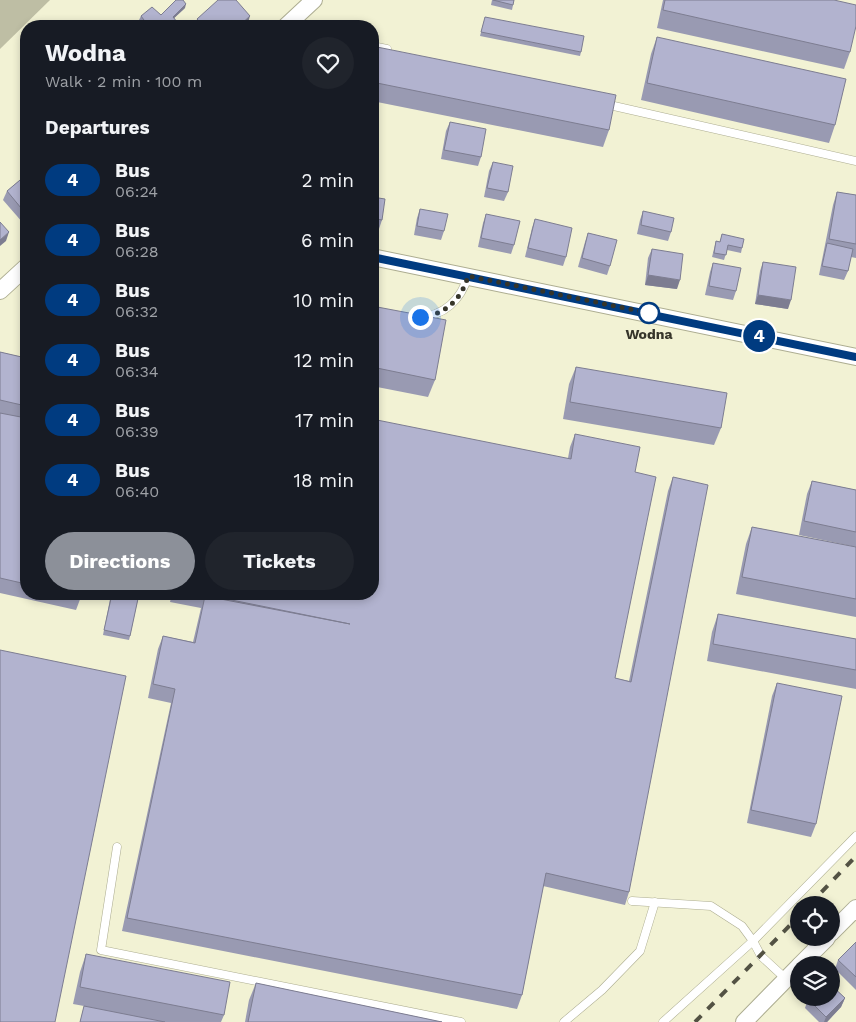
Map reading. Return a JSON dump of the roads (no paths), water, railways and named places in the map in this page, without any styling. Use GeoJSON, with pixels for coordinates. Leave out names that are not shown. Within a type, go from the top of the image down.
{"type":"FeatureCollection","features":[{"type":"Feature","properties":{"kind":"street"},"geometry":{"type":"LineString","coordinates":[[292,20],[314,0]]}},
{"type":"Feature","properties":{"kind":"street"},"geometry":{"type":"LineString","coordinates":[[379,258],[856,357]]}},
{"type":"Feature","properties":{"kind":"street"},"geometry":{"type":"LineString","coordinates":[[0,291],[20,273]]}},
{"type":"Feature","properties":{"kind":"street"},"geometry":{"type":"LineString","coordinates":[[840,924],[856,908]]}},
{"type":"Feature","properties":{"kind":"street"},"geometry":{"type":"LineString","coordinates":[[809,956],[819,946]]}},
{"type":"Feature","properties":{"kind":"street"},"geometry":{"type":"LineString","coordinates":[[744,1022],[790,975]]}},
{"type":"Feature","properties":{"kind":"lane"},"geometry":{"type":"LineString","coordinates":[[379,47],[391,50]]}},
{"type":"Feature","properties":{"kind":"lane"},"geometry":{"type":"LineString","coordinates":[[600,102],[856,161]]}},
{"type":"Feature","properties":{"kind":"lane"},"geometry":{"type":"LineString","coordinates":[[406,317],[434,316],[452,304],[464,289],[468,276]]}},
{"type":"Feature","properties":{"kind":"lane"},"geometry":{"type":"LineString","coordinates":[[663,1022],[753,941],[856,836]]}},
{"type":"Feature","properties":{"kind":"lane"},"geometry":{"type":"LineString","coordinates":[[117,848],[101,950],[461,1022]]}},
{"type":"Feature","properties":{"kind":"lane"},"geometry":{"type":"LineString","coordinates":[[632,901],[711,906],[742,926],[761,956],[786,979]]}},
{"type":"Feature","properties":{"kind":"lane"},"geometry":{"type":"LineString","coordinates":[[564,1022],[602,990],[640,951],[656,902]]}},
{"type":"Feature","properties":{"kind":"railway"},"geometry":{"type":"LineString","coordinates":[[818,896],[856,856]]}},
{"type":"Feature","properties":{"kind":"railway"},"geometry":{"type":"LineString","coordinates":[[695,1022],[790,925]]}},
{"type":"Feature","properties":{"kind":"place","name":"Wodna"},"geometry":{"type":"Point","coordinates":[649,313]}}]}
